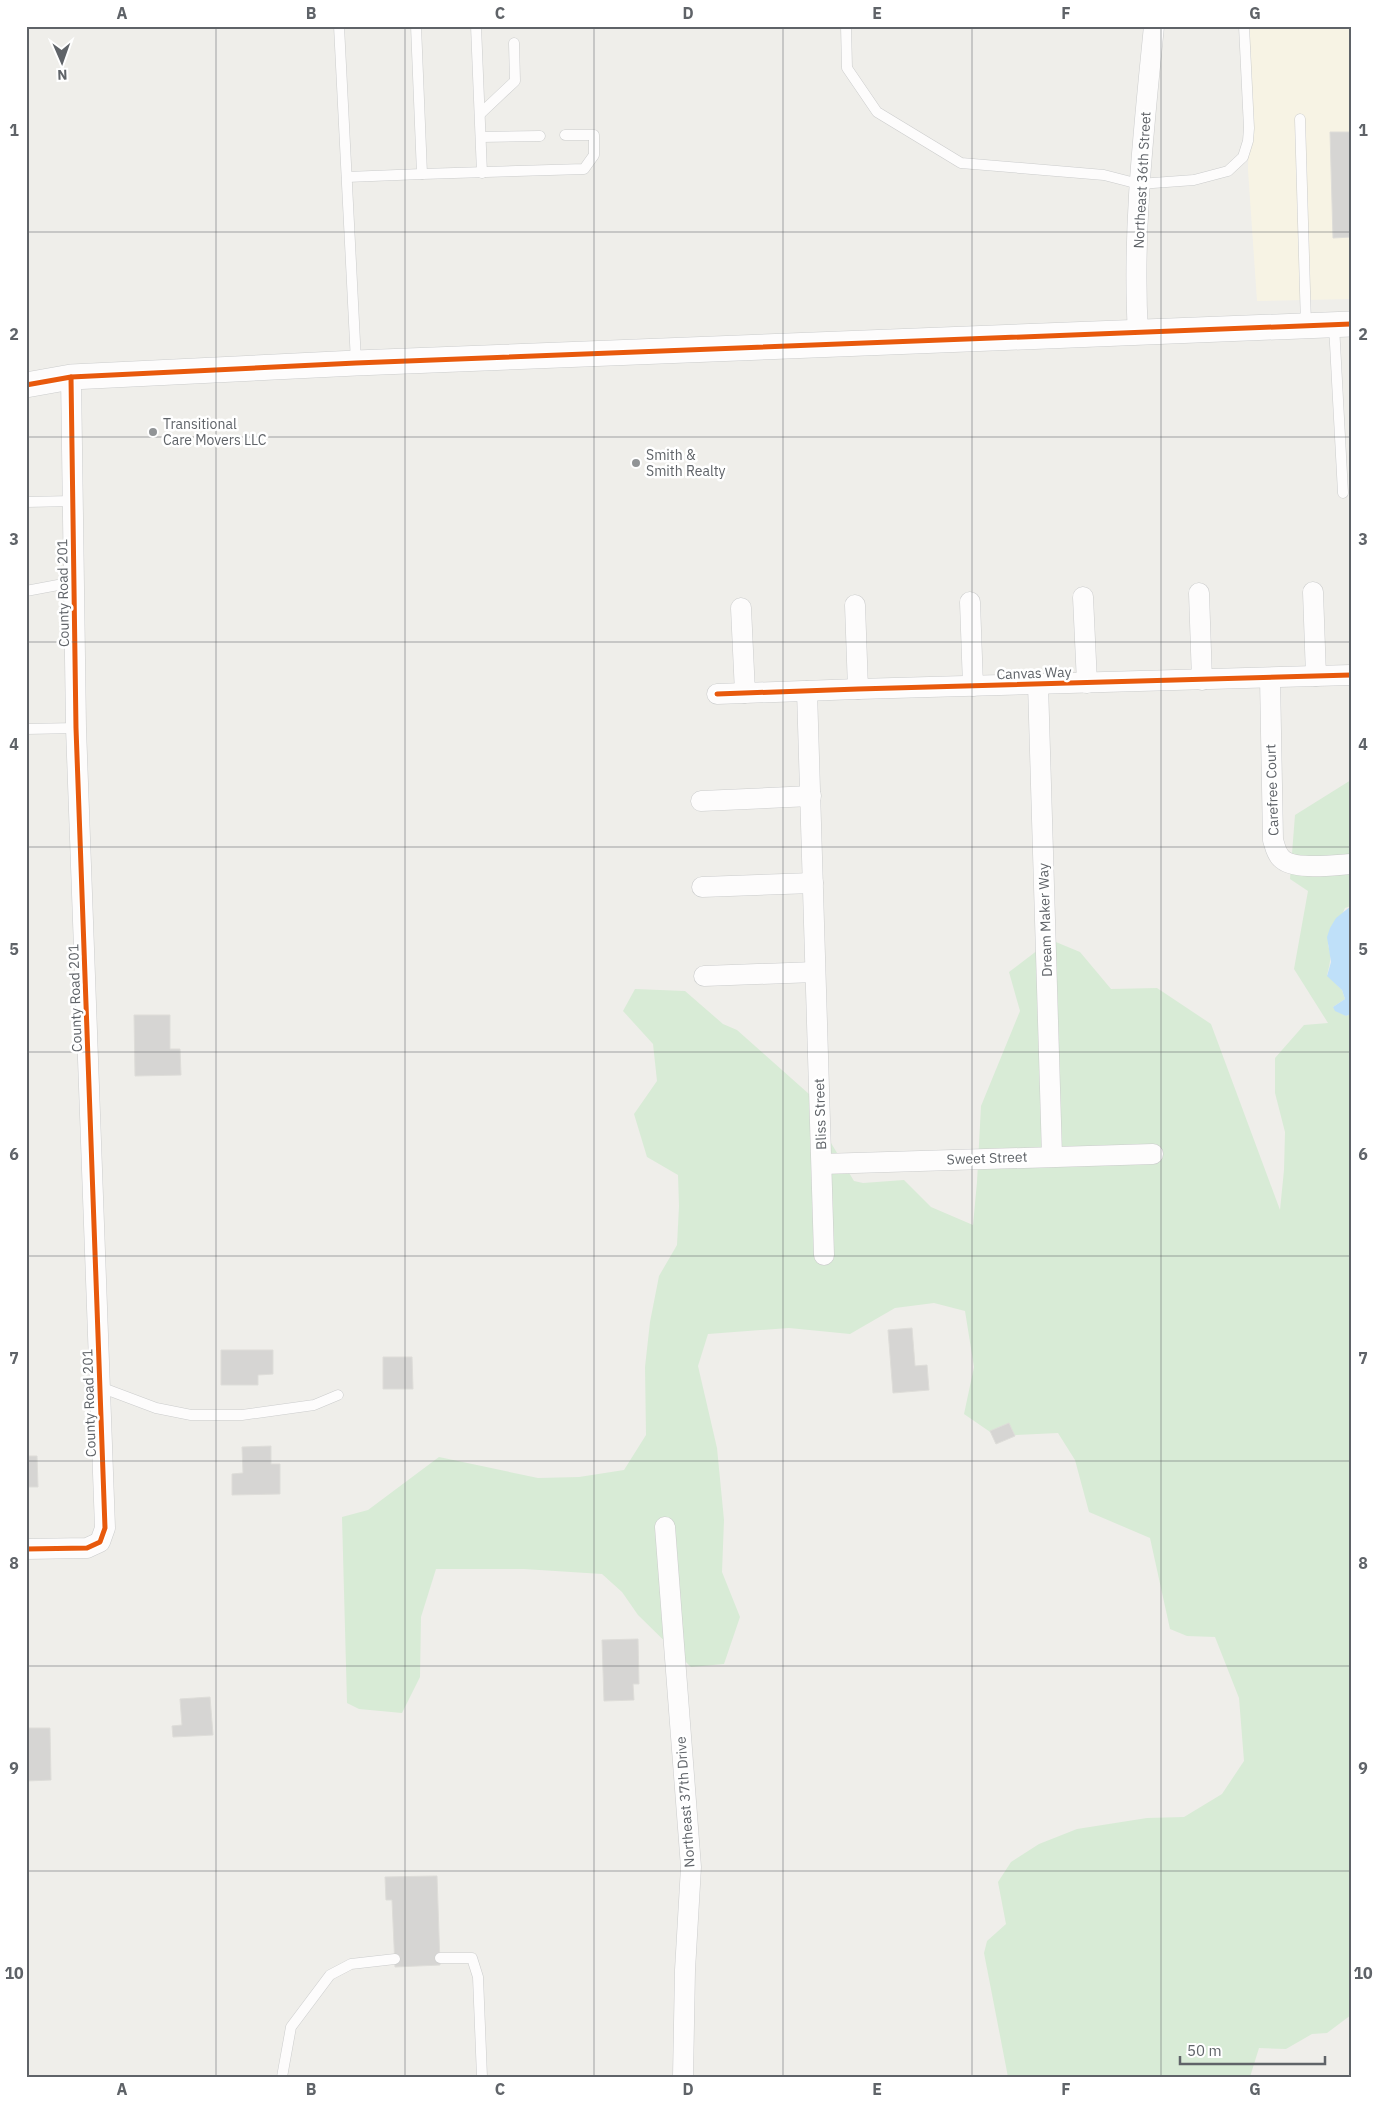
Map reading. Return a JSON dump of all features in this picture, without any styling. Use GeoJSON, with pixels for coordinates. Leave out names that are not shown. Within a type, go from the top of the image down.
{"type":"FeatureCollection","features":[{"type":"Feature","properties":{"kind":"street","name":"Northeast 36th Street"},"geometry":{"type":"LineString","coordinates":[[1138,334],[1136,294],[1139,184],[1154,26]]}},
{"type":"Feature","properties":{"kind":"street"},"geometry":{"type":"LineString","coordinates":[[26,385],[71,377],[356,363],[1138,334],[1343,324]]}},
{"type":"Feature","properties":{"kind":"street"},"geometry":{"type":"LineString","coordinates":[[26,372],[71,377]]}},
{"type":"Feature","properties":{"kind":"street","name":"County Road 201"},"geometry":{"type":"LineString","coordinates":[[26,1549],[87,1548],[100,1542],[105,1528],[76,728],[71,377]]}},
{"type":"Feature","properties":{"kind":"street"},"geometry":{"type":"LineString","coordinates":[[1314,592],[1316,676]]}},
{"type":"Feature","properties":{"kind":"street"},"geometry":{"type":"LineString","coordinates":[[1199,593],[1202,680]]}},
{"type":"Feature","properties":{"kind":"street","name":"Canvas Way"},"geometry":{"type":"LineString","coordinates":[[1083,597],[1087,683]]}},
{"type":"Feature","properties":{"kind":"street"},"geometry":{"type":"LineString","coordinates":[[970,602],[973,686]]}},
{"type":"Feature","properties":{"kind":"street"},"geometry":{"type":"LineString","coordinates":[[855,605],[858,688]]}},
{"type":"Feature","properties":{"kind":"street"},"geometry":{"type":"LineString","coordinates":[[741,608],[745,693]]}},
{"type":"Feature","properties":{"kind":"street","name":"Canvas Way"},"geometry":{"type":"LineString","coordinates":[[717,694],[858,688],[1351,675]]}},
{"type":"Feature","properties":{"kind":"street","name":"Carefree Court"},"geometry":{"type":"LineString","coordinates":[[1270,678],[1273,840],[1276,850],[1281,858],[1290,864],[1351,864]]}},
{"type":"Feature","properties":{"kind":"street","name":"Dream Maker Way"},"geometry":{"type":"LineString","coordinates":[[1038,684],[1052,1156]]}},
{"type":"Feature","properties":{"kind":"street","name":"Bliss Street"},"geometry":{"type":"LineString","coordinates":[[807,691],[824,1255]]}},
{"type":"Feature","properties":{"kind":"street"},"geometry":{"type":"LineString","coordinates":[[701,801],[811,796]]}},
{"type":"Feature","properties":{"kind":"street"},"geometry":{"type":"LineString","coordinates":[[702,887],[813,883]]}},
{"type":"Feature","properties":{"kind":"street"},"geometry":{"type":"LineString","coordinates":[[704,976],[815,972]]}},
{"type":"Feature","properties":{"kind":"street","name":"Sweet Street"},"geometry":{"type":"LineString","coordinates":[[822,1164],[1153,1154]]}},
{"type":"Feature","properties":{"kind":"street","name":"Northeast 37th Drive"},"geometry":{"type":"LineString","coordinates":[[665,1527],[691,1867],[685,1970],[684,2077]]}},
{"type":"Feature","properties":{"kind":"lane"},"geometry":{"type":"LineString","coordinates":[[339,26],[356,363]]}},
{"type":"Feature","properties":{"kind":"lane"},"geometry":{"type":"LineString","coordinates":[[416,26],[422,174]]}},
{"type":"Feature","properties":{"kind":"lane"},"geometry":{"type":"LineString","coordinates":[[476,26],[482,173]]}},
{"type":"Feature","properties":{"kind":"lane"},"geometry":{"type":"LineString","coordinates":[[846,26],[847,68],[877,112],[962,163],[1104,176],[1139,184],[1194,180],[1228,171],[1243,157],[1249,128],[1244,26]]}},
{"type":"Feature","properties":{"kind":"lane"},"geometry":{"type":"LineString","coordinates":[[480,114],[515,81],[514,43]]}},
{"type":"Feature","properties":{"kind":"lane"},"geometry":{"type":"LineString","coordinates":[[1300,120],[1306,325]]}},
{"type":"Feature","properties":{"kind":"lane"},"geometry":{"type":"LineString","coordinates":[[347,176],[584,169],[594,155],[594,135],[565,135]]}},
{"type":"Feature","properties":{"kind":"lane"},"geometry":{"type":"LineString","coordinates":[[481,137],[540,136]]}},
{"type":"Feature","properties":{"kind":"lane"},"geometry":{"type":"LineString","coordinates":[[1342,493],[1343,324]]}},
{"type":"Feature","properties":{"kind":"lane"},"geometry":{"type":"LineString","coordinates":[[26,502],[73,501]]}},
{"type":"Feature","properties":{"kind":"lane"},"geometry":{"type":"LineString","coordinates":[[26,591],[74,582]]}},
{"type":"Feature","properties":{"kind":"lane"},"geometry":{"type":"LineString","coordinates":[[26,729],[76,728]]}},
{"type":"Feature","properties":{"kind":"lane"},"geometry":{"type":"LineString","coordinates":[[100,1387],[156,1408],[191,1415],[242,1415],[314,1405],[338,1396]]}},
{"type":"Feature","properties":{"kind":"lane"},"geometry":{"type":"LineString","coordinates":[[440,1958],[472,1958],[478,1977],[482,2077]]}},
{"type":"Feature","properties":{"kind":"lane"},"geometry":{"type":"LineString","coordinates":[[282,2077],[291,2027],[330,1975],[352,1964],[395,1959]]}},
{"type":"Feature","properties":{"kind":"shaded area"},"geometry":{"type":"Polygon","coordinates":[[[1249,26],[1351,26],[1351,299],[1257,301],[1248,170],[1249,26]]]}},
{"type":"Feature","properties":{"kind":"green space"},"geometry":{"type":"Polygon","coordinates":[[[1351,780],[1351,906],[1345,908],[1328,945],[1330,960],[1327,975],[1342,990],[1345,999],[1333,1007],[1346,1016],[1351,1014],[1351,2015],[1327,2033],[1312,2034],[1286,2049],[1259,2048],[1250,2077],[1008,2077],[984,1953],[987,1941],[1006,1924],[998,1882],[1011,1862],[1039,1844],[1077,1829],[1147,1818],[1184,1817],[1222,1794],[1244,1761],[1239,1698],[1215,1637],[1187,1636],[1170,1629],[1150,1538],[1089,1512],[1075,1460],[1058,1433],[996,1436],[964,1414],[974,1367],[965,1311],[934,1303],[895,1308],[850,1334],[789,1328],[708,1334],[698,1366],[717,1448],[724,1520],[722,1572],[740,1617],[724,1664],[691,1667],[638,1615],[622,1592],[602,1574],[524,1569],[436,1569],[421,1617],[420,1677],[402,1713],[359,1709],[347,1703],[342,1517],[368,1510],[439,1457],[538,1478],[579,1477],[624,1470],[646,1435],[645,1367],[650,1322],[659,1276],[677,1245],[679,1206],[678,1175],[647,1157],[634,1114],[657,1081],[653,1044],[623,1011],[635,989],[685,991],[723,1024],[737,1030],[809,1094],[817,1130],[828,1138],[854,1181],[863,1183],[904,1180],[931,1207],[973,1225],[981,1106],[1020,1011],[1009,972],[1051,940],[1080,952],[1111,989],[1157,988],[1211,1024],[1280,1210],[1285,1132],[1275,1093],[1275,1058],[1304,1025],[1328,1023],[1294,969],[1308,891],[1290,879],[1295,815],[1351,780]]]}},
{"type":"Feature","properties":{"kind":"water"},"geometry":{"type":"Polygon","coordinates":[[[1351,906],[1351,1014],[1346,1016],[1335,1011],[1333,1007],[1345,999],[1342,990],[1327,976],[1331,962],[1327,937],[1336,918],[1351,906]]]}},
{"type":"Feature","properties":{"kind":"building"},"geometry":{"type":"Polygon","coordinates":[[[1330,132],[1351,132],[1351,237],[1333,238],[1330,132]]]}},
{"type":"Feature","properties":{"kind":"building"},"geometry":{"type":"Polygon","coordinates":[[[134,1015],[170,1015],[170,1049],[180,1049],[181,1075],[135,1076],[134,1015]]]}},
{"type":"Feature","properties":{"kind":"building"},"geometry":{"type":"Polygon","coordinates":[[[912,1328],[915,1366],[927,1365],[929,1390],[893,1393],[888,1330],[912,1328]]]}},
{"type":"Feature","properties":{"kind":"building"},"geometry":{"type":"Polygon","coordinates":[[[221,1350],[273,1350],[273,1374],[258,1375],[258,1385],[221,1385],[221,1350]]]}},
{"type":"Feature","properties":{"kind":"building"},"geometry":{"type":"Polygon","coordinates":[[[383,1357],[412,1357],[413,1389],[383,1389],[383,1357]]]}},
{"type":"Feature","properties":{"kind":"building"},"geometry":{"type":"Polygon","coordinates":[[[1009,1423],[1015,1436],[996,1444],[990,1431],[1009,1423]]]}},
{"type":"Feature","properties":{"kind":"building"},"geometry":{"type":"Polygon","coordinates":[[[271,1446],[271,1464],[280,1464],[280,1494],[232,1495],[232,1474],[243,1473],[242,1447],[271,1446]]]}},
{"type":"Feature","properties":{"kind":"building"},"geometry":{"type":"Polygon","coordinates":[[[26,1456],[37,1456],[38,1487],[26,1487],[26,1456]]]}},
{"type":"Feature","properties":{"kind":"building"},"geometry":{"type":"Polygon","coordinates":[[[638,1639],[639,1684],[633,1684],[634,1700],[604,1701],[602,1640],[638,1639]]]}},
{"type":"Feature","properties":{"kind":"building"},"geometry":{"type":"Polygon","coordinates":[[[210,1697],[213,1735],[173,1737],[172,1726],[182,1725],[180,1699],[210,1697]]]}},
{"type":"Feature","properties":{"kind":"building"},"geometry":{"type":"Polygon","coordinates":[[[26,1728],[50,1728],[51,1780],[26,1781],[26,1728]]]}},
{"type":"Feature","properties":{"kind":"building"},"geometry":{"type":"Polygon","coordinates":[[[437,1876],[440,1965],[395,1967],[392,1900],[386,1900],[385,1877],[437,1876]]]}},
{"type":"Feature","properties":{"kind":"cycle path"},"geometry":{"type":"LineString","coordinates":[[26,385],[71,377],[356,363],[1351,324]]}},
{"type":"Feature","properties":{"kind":"cycle path"},"geometry":{"type":"LineString","coordinates":[[26,1549],[87,1548],[100,1542],[105,1528],[76,728],[71,377]]}},
{"type":"Feature","properties":{"kind":"cycle path"},"geometry":{"type":"LineString","coordinates":[[717,694],[1351,675]]}},
{"type":"Feature","properties":{"kind":"place","name":"Transitional Care Movers LLC"},"geometry":{"type":"Point","coordinates":[153,432]}},
{"type":"Feature","properties":{"kind":"place","name":"Smith & Smith Realty"},"geometry":{"type":"Point","coordinates":[636,463]}}]}
